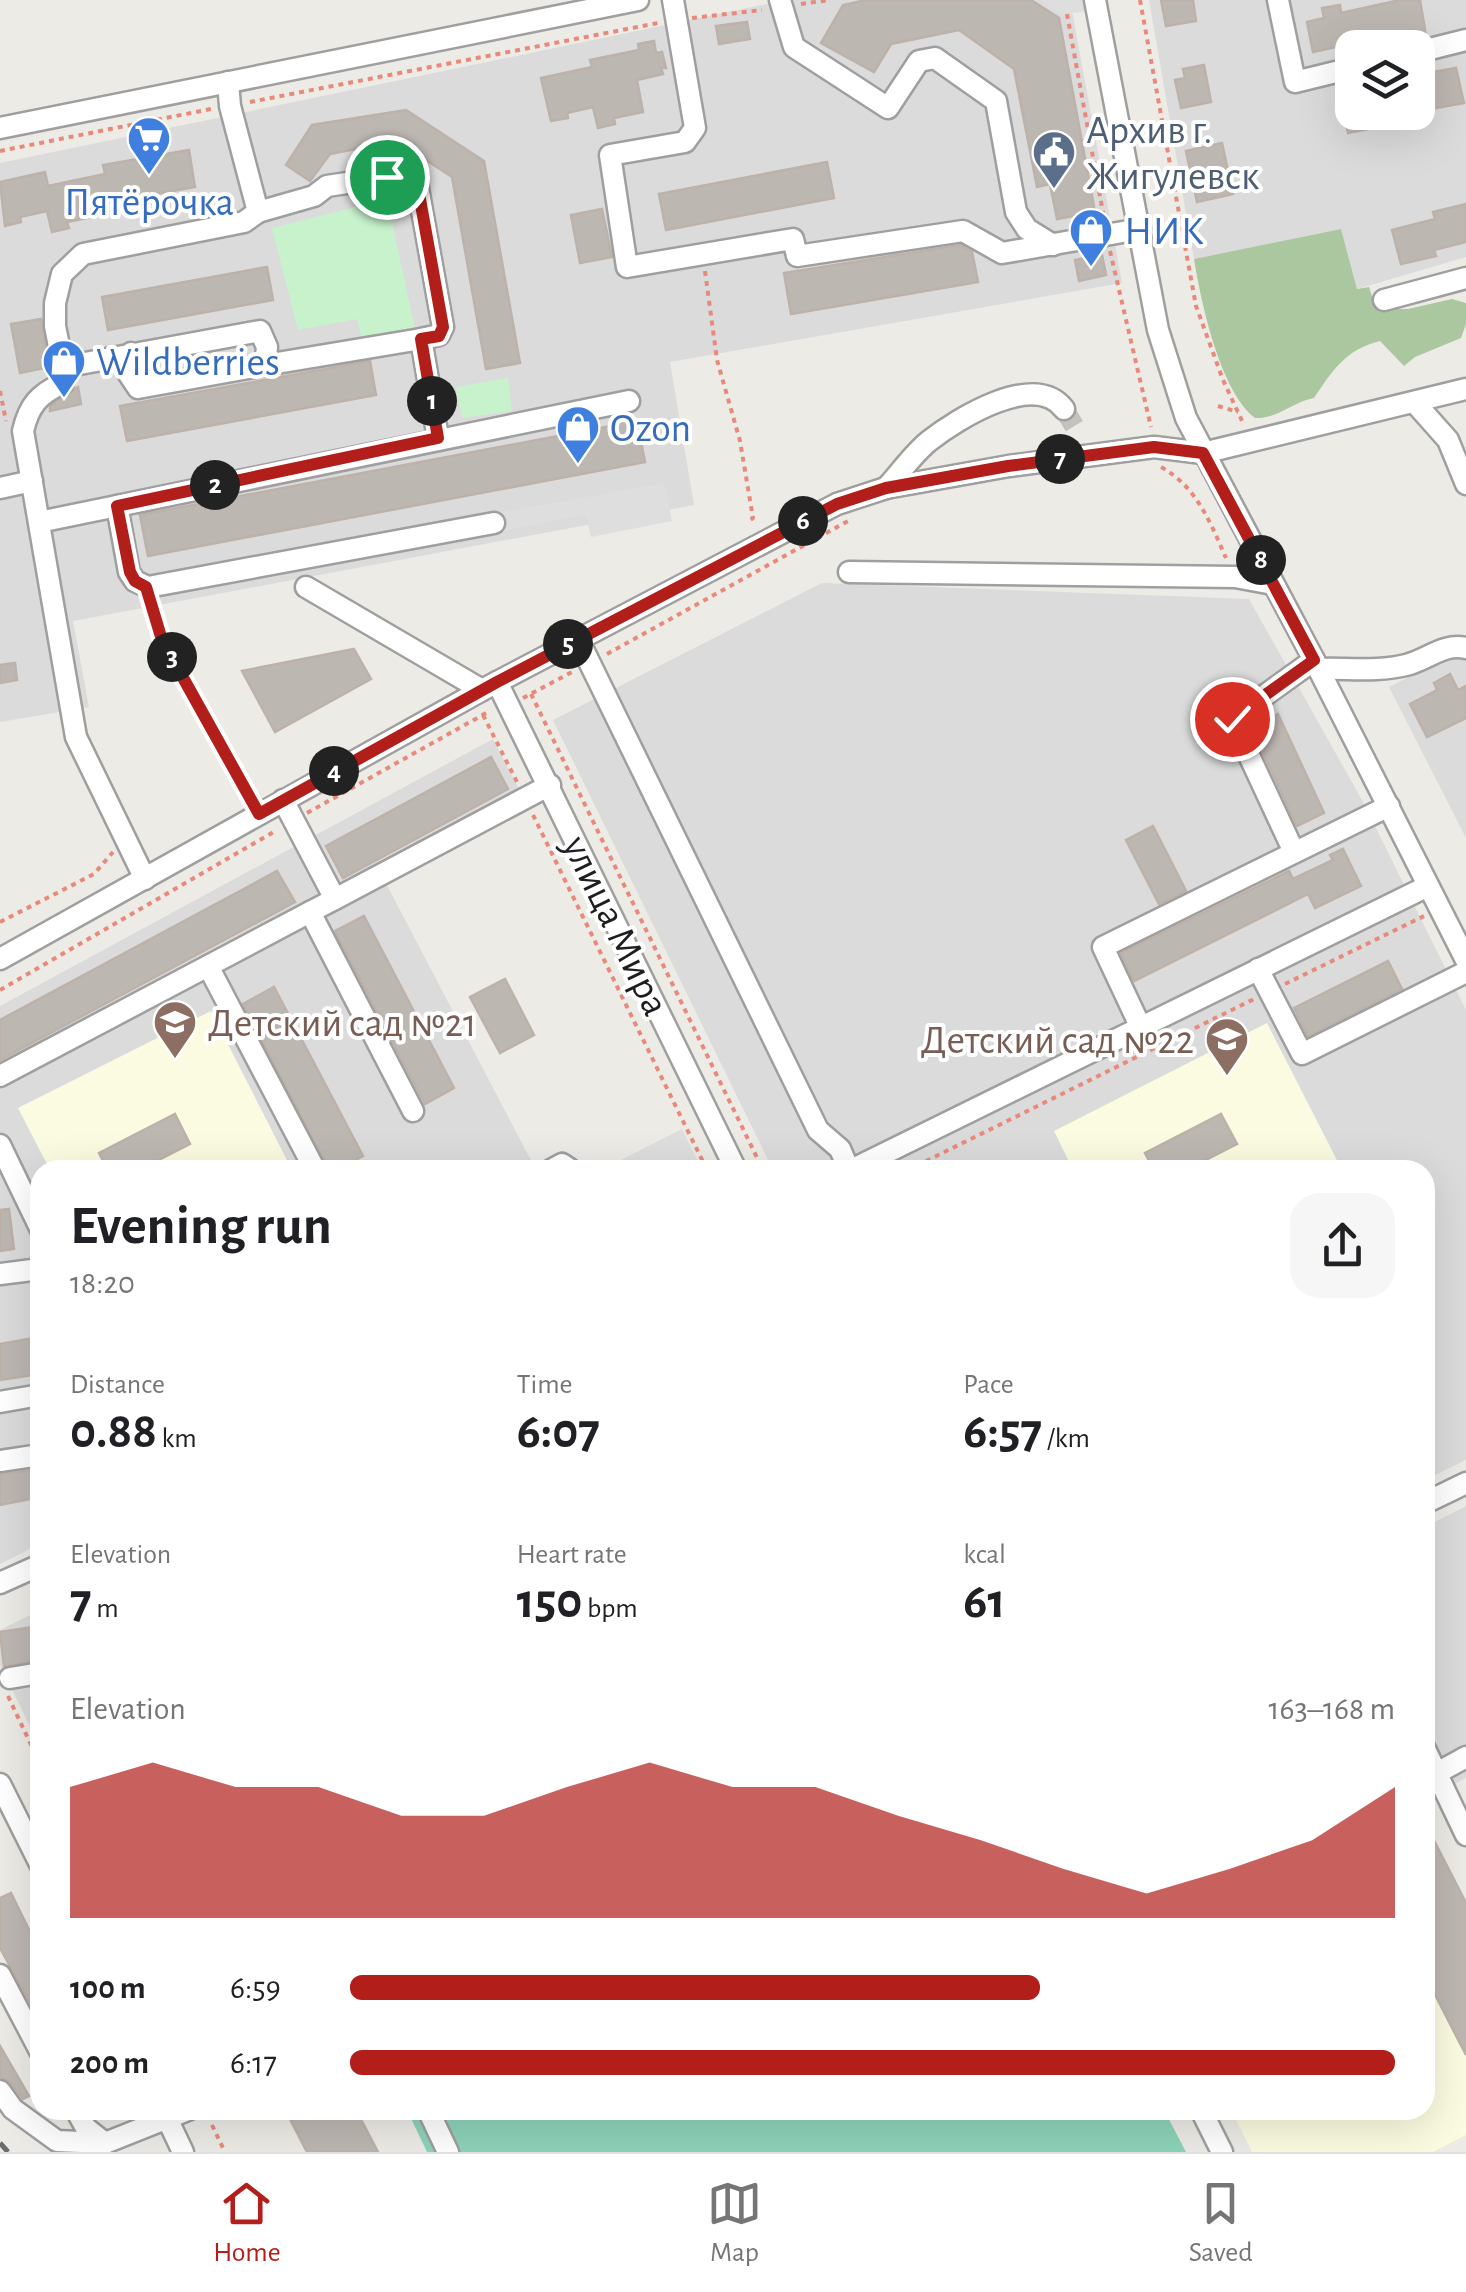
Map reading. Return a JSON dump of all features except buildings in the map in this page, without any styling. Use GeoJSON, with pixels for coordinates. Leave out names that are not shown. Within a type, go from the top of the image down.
{"type":"FeatureCollection","features":[{"type":"Feature","properties":{"kind":"street"},"geometry":{"type":"LineString","coordinates":[[0,128],[638,0]]}},
{"type":"Feature","properties":{"kind":"street"},"geometry":{"type":"LineString","coordinates":[[1095,0],[1158,330],[1186,418],[1466,960]]}},
{"type":"Feature","properties":{"kind":"street"},"geometry":{"type":"LineString","coordinates":[[1278,0],[1295,82],[1335,72]]}},
{"type":"Feature","properties":{"kind":"street"},"geometry":{"type":"LineString","coordinates":[[781,4],[794,46],[888,108],[919,61],[935,58],[996,101],[1016,212],[1027,229],[1053,245]]}},
{"type":"Feature","properties":{"kind":"street"},"geometry":{"type":"LineString","coordinates":[[674,10],[696,128],[685,142],[610,155],[626,267],[793,238],[797,256],[962,231],[1002,254],[1140,228]]}},
{"type":"Feature","properties":{"kind":"street"},"geometry":{"type":"LineString","coordinates":[[1435,48],[1466,40]]}},
{"type":"Feature","properties":{"kind":"street"},"geometry":{"type":"LineString","coordinates":[[228,82],[230,106],[258,212]]}},
{"type":"Feature","properties":{"kind":"street"},"geometry":{"type":"LineString","coordinates":[[131,353],[128,374],[138,388],[439,336],[443,327],[418,188],[387,177],[327,186],[314,196],[258,212],[244,222],[83,254],[62,274],[55,303],[55,326],[63,383],[42,393],[28,409],[23,430],[76,738],[146,879]]}},
{"type":"Feature","properties":{"kind":"street"},"geometry":{"type":"LineString","coordinates":[[1384,300],[1466,278]]}},
{"type":"Feature","properties":{"kind":"street"},"geometry":{"type":"LineString","coordinates":[[63,367],[260,331],[268,347],[265,365]]}},
{"type":"Feature","properties":{"kind":"street"},"geometry":{"type":"LineString","coordinates":[[421,339],[438,438]]}},
{"type":"Feature","properties":{"kind":"street"},"geometry":{"type":"LineString","coordinates":[[0,959],[489,686],[837,504],[886,488],[1092,455],[1154,447],[1203,453],[1466,389]]}},
{"type":"Feature","properties":{"kind":"street"},"geometry":{"type":"LineString","coordinates":[[886,488],[928,442],[983,407],[1030,392],[1060,403],[1064,409]]}},
{"type":"Feature","properties":{"kind":"street"},"geometry":{"type":"LineString","coordinates":[[39,522],[629,401]]}},
{"type":"Feature","properties":{"kind":"street"},"geometry":{"type":"LineString","coordinates":[[1416,404],[1461,453],[1466,484]]}},
{"type":"Feature","properties":{"kind":"street"},"geometry":{"type":"LineString","coordinates":[[1080,434],[1092,455]]}},
{"type":"Feature","properties":{"kind":"street"},"geometry":{"type":"LineString","coordinates":[[0,488],[32,481]]}},
{"type":"Feature","properties":{"kind":"street"},"geometry":{"type":"LineString","coordinates":[[117,506],[130,572],[135,581],[146,587],[494,523]]}},
{"type":"Feature","properties":{"kind":"street"},"geometry":{"type":"LineString","coordinates":[[849,572],[1235,577],[1273,584]]}},
{"type":"Feature","properties":{"kind":"street"},"geometry":{"type":"LineString","coordinates":[[306,587],[489,686]]}},
{"type":"Feature","properties":{"kind":"street"},"geometry":{"type":"LineString","coordinates":[[578,639],[818,1130],[840,1149],[845,1160]]}},
{"type":"Feature","properties":{"kind":"street"},"geometry":{"type":"LineString","coordinates":[[1294,852],[1232,719],[1316,665],[1389,668],[1455,646],[1466,648]]}},
{"type":"Feature","properties":{"kind":"street","name":"улица Мира"},"geometry":{"type":"LineString","coordinates":[[489,686],[550,785],[731,1160]]}},
{"type":"Feature","properties":{"kind":"street"},"geometry":{"type":"LineString","coordinates":[[0,1076],[550,785]]}},
{"type":"Feature","properties":{"kind":"street"},"geometry":{"type":"LineString","coordinates":[[282,800],[335,899]]}},
{"type":"Feature","properties":{"kind":"street"},"geometry":{"type":"LineString","coordinates":[[1141,1028],[1103,947],[1389,806]]}},
{"type":"Feature","properties":{"kind":"street"},"geometry":{"type":"LineString","coordinates":[[870,1160],[1428,886]]}},
{"type":"Feature","properties":{"kind":"street"},"geometry":{"type":"LineString","coordinates":[[310,912],[413,1111]]}},
{"type":"Feature","properties":{"kind":"street"},"geometry":{"type":"LineString","coordinates":[[208,966],[310,1160]]}},
{"type":"Feature","properties":{"kind":"street"},"geometry":{"type":"LineString","coordinates":[[1258,970],[1302,1054],[1466,972]]}},
{"type":"Feature","properties":{"kind":"street"},"geometry":{"type":"LineString","coordinates":[[1,1150],[30,1208]]}},
{"type":"Feature","properties":{"kind":"street"},"geometry":{"type":"LineString","coordinates":[[0,1274],[30,1270]]}},
{"type":"Feature","properties":{"kind":"street"},"geometry":{"type":"LineString","coordinates":[[0,1402],[30,1397]]}},
{"type":"Feature","properties":{"kind":"street"},"geometry":{"type":"LineString","coordinates":[[0,1461],[30,1456]]}},
{"type":"Feature","properties":{"kind":"street"},"geometry":{"type":"LineString","coordinates":[[1435,1498],[1466,1483]]}},
{"type":"Feature","properties":{"kind":"street"},"geometry":{"type":"LineString","coordinates":[[0,1583],[30,1570]]}},
{"type":"Feature","properties":{"kind":"street"},"geometry":{"type":"LineString","coordinates":[[9,1687],[30,1678]]}},
{"type":"Feature","properties":{"kind":"street"},"geometry":{"type":"LineString","coordinates":[[1437,1773],[1466,1757]]}},
{"type":"Feature","properties":{"kind":"street"},"geometry":{"type":"LineString","coordinates":[[1435,1769],[1466,1836]]}},
{"type":"Feature","properties":{"kind":"street"},"geometry":{"type":"LineString","coordinates":[[0,1784],[30,1844]]}},
{"type":"Feature","properties":{"kind":"street"},"geometry":{"type":"LineString","coordinates":[[0,1974],[30,2031]]}},
{"type":"Feature","properties":{"kind":"street"},"geometry":{"type":"LineString","coordinates":[[0,2091],[13,2109],[57,2141],[105,2143],[154,2120]]}},
{"type":"Feature","properties":{"kind":"street"},"geometry":{"type":"LineString","coordinates":[[82,2120],[105,2143]]}},
{"type":"Feature","properties":{"kind":"street"},"geometry":{"type":"LineString","coordinates":[[167,2120],[183,2152]]}},
{"type":"Feature","properties":{"kind":"street"},"geometry":{"type":"LineString","coordinates":[[433,2120],[448,2152]]}},
{"type":"Feature","properties":{"kind":"street"},"geometry":{"type":"LineString","coordinates":[[1206,2120],[1222,2152]]}},
{"type":"Feature","properties":{"kind":"path"},"geometry":{"type":"LineString","coordinates":[[0,152],[674,10],[829,0]]}},
{"type":"Feature","properties":{"kind":"path"},"geometry":{"type":"LineString","coordinates":[[1140,0],[1196,306],[1243,422],[1254,432]]}},
{"type":"Feature","properties":{"kind":"path"},"geometry":{"type":"LineString","coordinates":[[702,254],[717,360],[740,441],[753,518],[750,520]]}},
{"type":"Feature","properties":{"kind":"path"},"geometry":{"type":"LineString","coordinates":[[1218,406],[1239,413]]}},
{"type":"Feature","properties":{"kind":"path"},"geometry":{"type":"LineString","coordinates":[[1156,466],[1186,485],[1202,505],[1235,577]]}},
{"type":"Feature","properties":{"kind":"path"},"geometry":{"type":"LineString","coordinates":[[523,698],[678,618],[861,514]]}},
{"type":"Feature","properties":{"kind":"path"},"geometry":{"type":"LineString","coordinates":[[146,587],[162,640],[259,814]]}},
{"type":"Feature","properties":{"kind":"path"},"geometry":{"type":"LineString","coordinates":[[531,694],[758,1160]]}},
{"type":"Feature","properties":{"kind":"path"},"geometry":{"type":"LineString","coordinates":[[0,990],[486,713],[703,1160]]}},
{"type":"Feature","properties":{"kind":"path"},"geometry":{"type":"LineString","coordinates":[[0,922],[94,874]]}},
{"type":"Feature","properties":{"kind":"path"},"geometry":{"type":"LineString","coordinates":[[928,1160],[1439,908]]}},
{"type":"Feature","properties":{"kind":"path"},"geometry":{"type":"LineString","coordinates":[[9,1687],[30,1739]]}},
{"type":"Feature","properties":{"kind":"path"},"geometry":{"type":"LineString","coordinates":[[212,2125],[226,2152]]}},
{"type":"Feature","properties":{"kind":"shaded area"},"geometry":{"type":"Polygon","coordinates":[[[786,0],[1054,0],[1072,11],[1122,283],[670,362],[694,505],[73,621],[89,707],[0,722],[0,163],[786,0]]]}},
{"type":"Feature","properties":{"kind":"shaded area"},"geometry":{"type":"Polygon","coordinates":[[[1040,0],[1083,0],[1086,11],[1062,15],[1040,0]]]}},
{"type":"Feature","properties":{"kind":"shaded area"},"geometry":{"type":"Polygon","coordinates":[[[1149,0],[1466,0],[1466,257],[1357,289],[1341,229],[1194,259],[1149,0]]]}},
{"type":"Feature","properties":{"kind":"shaded area"},"geometry":{"type":"Polygon","coordinates":[[[664,483],[672,521],[591,537],[586,514],[495,533],[492,514],[664,483]]]}},
{"type":"Feature","properties":{"kind":"shaded area"},"geometry":{"type":"Polygon","coordinates":[[[822,583],[1249,599],[1362,800],[1466,1010],[1466,1460],[1435,1475],[1435,1160],[768,1160],[553,720],[822,583]]]}},
{"type":"Feature","properties":{"kind":"shaded area"},"geometry":{"type":"Polygon","coordinates":[[[1466,647],[1466,838],[1389,687],[1466,647]]]}},
{"type":"Feature","properties":{"kind":"shaded area"},"geometry":{"type":"Polygon","coordinates":[[[493,739],[521,793],[379,870],[531,1160],[30,1160],[30,1549],[0,1564],[0,1006],[493,739]]]}},
{"type":"Feature","properties":{"kind":"shaded area","name":"Детский сад №21"},"geometry":{"type":"Polygon","coordinates":[[[211,1011],[287,1160],[45,1160],[18,1108],[211,1011]]]}},
{"type":"Feature","properties":{"kind":"shaded area","name":"Детский сад №22"},"geometry":{"type":"Polygon","coordinates":[[[1267,1023],[1337,1160],[1068,1160],[1054,1131],[1267,1023]]]}},
{"type":"Feature","properties":{"kind":"shaded area"},"geometry":{"type":"Polygon","coordinates":[[[682,1129],[697,1160],[621,1160],[682,1129]]]}},
{"type":"Feature","properties":{"kind":"shaded area"},"geometry":{"type":"Polygon","coordinates":[[[1466,1506],[1466,1778],[1435,1794],[1435,1522],[1466,1506]]]}},
{"type":"Feature","properties":{"kind":"shaded area"},"geometry":{"type":"Polygon","coordinates":[[[30,1615],[30,1726],[0,1665],[0,1630],[30,1615]]]}},
{"type":"Feature","properties":{"kind":"shaded area"},"geometry":{"type":"Polygon","coordinates":[[[1435,1843],[1466,1903],[1466,2135],[1433,2152],[1252,2152],[1236,2120],[1435,2120],[1435,1843]]]}},
{"type":"Feature","properties":{"kind":"green space"},"geometry":{"type":"Polygon","coordinates":[[[387,199],[416,333],[362,340],[357,319],[298,330],[272,228],[387,199]]]}},
{"type":"Feature","properties":{"kind":"green space"},"geometry":{"type":"Polygon","coordinates":[[[1341,229],[1357,289],[1369,287],[1376,309],[1408,309],[1452,299],[1466,303],[1461,338],[1415,357],[1404,366],[1380,341],[1368,345],[1341,362],[1314,398],[1271,416],[1255,418],[1232,388],[1222,367],[1194,259],[1341,229]]]}},
{"type":"Feature","properties":{"kind":"green space"},"geometry":{"type":"Polygon","coordinates":[[[508,378],[512,411],[462,418],[456,387],[508,378]]]}},
{"type":"Feature","properties":{"kind":"green space"},"geometry":{"type":"Polygon","coordinates":[[[412,2120],[1169,2120],[1186,2152],[427,2152],[412,2120]]]}},
{"type":"Feature","properties":{"kind":"tunnel"},"geometry":{"type":"LineString","coordinates":[[1064,409],[1079,434]]}},
{"type":"Feature","properties":{"kind":"railway"},"geometry":{"type":"LineString","coordinates":[[0,2143],[8,2152]]}},
{"type":"Feature","properties":{"kind":"place","name":"Пятёрочка"},"geometry":{"type":"Point","coordinates":[149,176]}},
{"type":"Feature","properties":{"kind":"place","name":"Архив г. Жигулевск"},"geometry":{"type":"Point","coordinates":[1054,190]}},
{"type":"Feature","properties":{"kind":"place","name":"НИК"},"geometry":{"type":"Point","coordinates":[1091,268]}},
{"type":"Feature","properties":{"kind":"place","name":"Wildberries"},"geometry":{"type":"Point","coordinates":[64,399]}},
{"type":"Feature","properties":{"kind":"place","name":"Ozon"},"geometry":{"type":"Point","coordinates":[578,465]}},
{"type":"Feature","properties":{"kind":"place","name":"Детский сад №21"},"geometry":{"type":"Point","coordinates":[175,1060]}},
{"type":"Feature","properties":{"kind":"place","name":"Детский сад №22"},"geometry":{"type":"Point","coordinates":[1227,1077]}},
{"type":"Feature","properties":{"kind":"route"},"geometry":{"type":"LineString","coordinates":[[387,177],[418,188],[443,327],[439,336],[421,339],[438,438],[117,506],[130,572],[135,581],[146,587],[162,640],[259,814],[497,682],[837,504],[886,488],[1008,466],[1154,447],[1203,453],[1314,660],[1232,719]]}}]}
